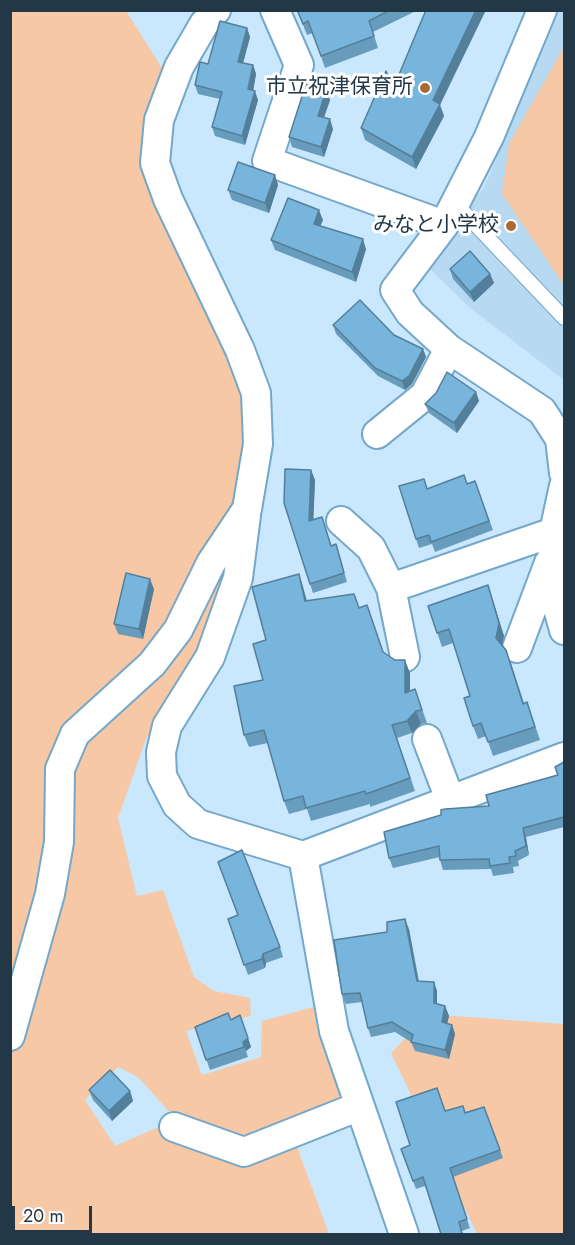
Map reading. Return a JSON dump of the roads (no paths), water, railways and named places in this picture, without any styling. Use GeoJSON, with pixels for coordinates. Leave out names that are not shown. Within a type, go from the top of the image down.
{"type":"FeatureCollection","features":[{"type":"Feature","properties":{"kind":"street"},"geometry":{"type":"LineString","coordinates":[[216,10],[204,24],[179,67],[159,120],[155,163],[168,200],[240,350],[256,393],[258,444],[238,578],[210,657],[167,726],[161,752],[162,776],[177,806],[198,824],[303,856],[451,802],[564,757]]}},
{"type":"Feature","properties":{"kind":"street"},"geometry":{"type":"LineString","coordinates":[[275,10],[299,66],[267,161],[449,214]]}},
{"type":"Feature","properties":{"kind":"street"},"geometry":{"type":"LineString","coordinates":[[542,10],[489,137],[449,214],[395,290],[410,313],[449,349],[542,411],[560,439],[564,473]]}},
{"type":"Feature","properties":{"kind":"street"},"geometry":{"type":"LineString","coordinates":[[377,434],[425,395],[449,349]]}},
{"type":"Feature","properties":{"kind":"street"},"geometry":{"type":"LineString","coordinates":[[564,486],[553,544],[551,583],[564,630]]}},
{"type":"Feature","properties":{"kind":"street"},"geometry":{"type":"LineString","coordinates":[[10,1036],[50,894],[59,842],[60,769],[75,734],[152,664],[178,630],[211,563],[247,510]]}},
{"type":"Feature","properties":{"kind":"street"},"geometry":{"type":"LineString","coordinates":[[341,521],[371,548],[391,588],[405,657]]}},
{"type":"Feature","properties":{"kind":"street"},"geometry":{"type":"LineString","coordinates":[[391,588],[553,544]]}},
{"type":"Feature","properties":{"kind":"street"},"geometry":{"type":"LineString","coordinates":[[517,648],[553,544]]}},
{"type":"Feature","properties":{"kind":"street"},"geometry":{"type":"LineString","coordinates":[[427,739],[451,802]]}},
{"type":"Feature","properties":{"kind":"street"},"geometry":{"type":"LineString","coordinates":[[303,856],[334,1031],[404,1234]]}},
{"type":"Feature","properties":{"kind":"street"},"geometry":{"type":"LineString","coordinates":[[174,1126],[244,1152],[359,1104]]}},
{"type":"Feature","properties":{"kind":"lane"},"geometry":{"type":"LineString","coordinates":[[449,214],[564,318]]}},
{"type":"Feature","properties":{"kind":"place","name":"市立祝津保育所"},"geometry":{"type":"Point","coordinates":[425,88]}},
{"type":"Feature","properties":{"kind":"place","name":"みなと小学校"},"geometry":{"type":"Point","coordinates":[511,226]}}]}
